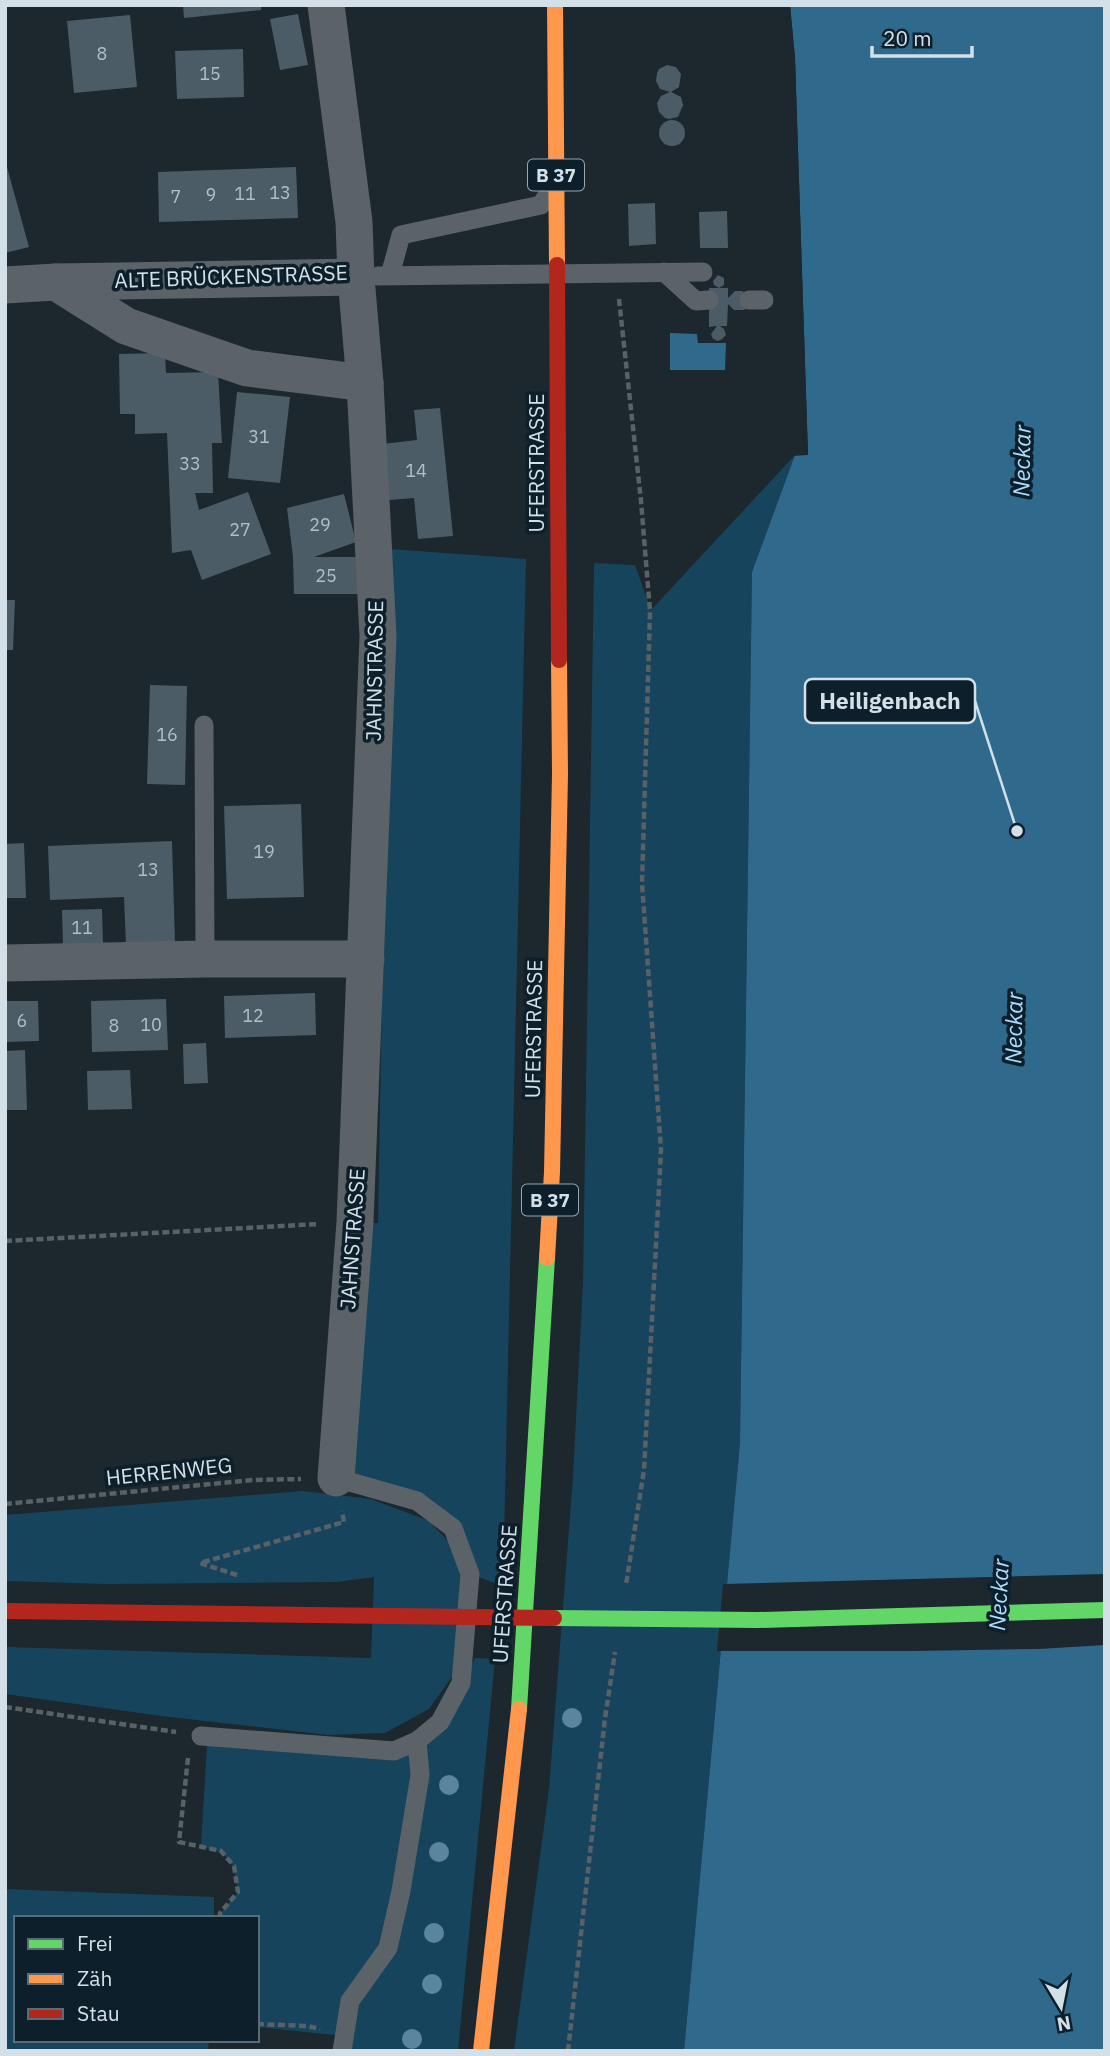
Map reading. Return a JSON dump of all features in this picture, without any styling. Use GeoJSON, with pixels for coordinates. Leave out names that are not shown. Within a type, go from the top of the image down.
{"type":"FeatureCollection","features":[{"type":"Feature","properties":{"kind":"main road","name":"UFERSTRASSE"},"geometry":{"type":"LineString","coordinates":[[481,2051],[518,1723],[552,1172],[560,774],[553,5]]}},
{"type":"Feature","properties":{"kind":"main road"},"geometry":{"type":"LineString","coordinates":[[5,1611],[758,1620],[1105,1610]]}},
{"type":"Feature","properties":{"kind":"street","name":"ALTE BRÜCKENSTRASSE"},"geometry":{"type":"LineString","coordinates":[[5,285],[373,276],[354,222],[326,5]]}},
{"type":"Feature","properties":{"kind":"street","name":"JAHNSTRASSE"},"geometry":{"type":"LineString","coordinates":[[336,1478],[355,1222],[378,636],[365,383],[373,276]]}},
{"type":"Feature","properties":{"kind":"street"},"geometry":{"type":"LineString","coordinates":[[55,282],[126,326],[247,368],[365,383]]}},
{"type":"Feature","properties":{"kind":"street"},"geometry":{"type":"LineString","coordinates":[[5,963],[366,959]]}},
{"type":"Feature","properties":{"kind":"lane"},"geometry":{"type":"LineString","coordinates":[[373,276],[401,235],[541,205],[550,191],[553,163],[553,5]]}},
{"type":"Feature","properties":{"kind":"lane"},"geometry":{"type":"LineString","coordinates":[[664,272],[696,301],[709,300]]}},
{"type":"Feature","properties":{"kind":"lane"},"geometry":{"type":"LineString","coordinates":[[373,276],[703,272]]}},
{"type":"Feature","properties":{"kind":"lane"},"geometry":{"type":"LineString","coordinates":[[204,725],[205,959]]}},
{"type":"Feature","properties":{"kind":"lane"},"geometry":{"type":"LineString","coordinates":[[196,1735],[394,1751],[417,1741],[440,1722],[461,1683],[470,1574],[453,1528],[417,1501],[336,1478]]}},
{"type":"Feature","properties":{"kind":"lane"},"geometry":{"type":"LineString","coordinates":[[343,2043],[350,2001],[388,1948],[401,1891],[420,1775],[417,1741]]}},
{"type":"Feature","properties":{"kind":"path"},"geometry":{"type":"LineString","coordinates":[[616,273],[650,611],[642,883],[661,1150],[644,1470],[625,1594]]}},
{"type":"Feature","properties":{"kind":"path"},"geometry":{"type":"LineString","coordinates":[[5,1241],[355,1222]]}},
{"type":"Feature","properties":{"kind":"path"},"geometry":{"type":"LineString","coordinates":[[249,1579],[200,1563],[344,1522],[336,1478]]}},
{"type":"Feature","properties":{"kind":"path","name":"HERRENWEG"},"geometry":{"type":"LineString","coordinates":[[5,1504],[252,1480],[336,1478]]}},
{"type":"Feature","properties":{"kind":"path"},"geometry":{"type":"LineString","coordinates":[[568,2051],[605,1718],[616,1649]]}},
{"type":"Feature","properties":{"kind":"path"},"geometry":{"type":"LineString","coordinates":[[5,1707],[196,1735],[179,1842],[221,1851],[234,1866],[238,1892],[220,1916]]}},
{"type":"Feature","properties":{"kind":"path"},"geometry":{"type":"LineString","coordinates":[[259,2024],[307,2026],[343,2043]]}},
{"type":"Feature","properties":{"kind":"shaded area"},"geometry":{"type":"Polygon","coordinates":[[[795,455],[752,572],[740,1443],[684,2051],[514,2051],[549,1789],[573,1477],[583,1282],[594,563],[635,565],[651,610],[795,455]]]}},
{"type":"Feature","properties":{"kind":"shaded area"},"geometry":{"type":"Polygon","coordinates":[[[390,549],[526,559],[503,1586],[470,1574],[453,1529],[417,1501],[336,1478],[355,1222],[378,1223],[390,549]]]}},
{"type":"Feature","properties":{"kind":"shaded area"},"geometry":{"type":"Polygon","coordinates":[[[303,1491],[371,1499],[429,1521],[450,1543],[462,1579],[456,1671],[429,1709],[385,1733],[328,1735],[161,1716],[5,1694],[5,1647],[371,1658],[374,1577],[337,1582],[107,1584],[5,1581],[5,1515],[303,1491]]]}},
{"type":"Feature","properties":{"kind":"shaded area"},"geometry":{"type":"Polygon","coordinates":[[[475,1658],[495,1659],[458,2051],[342,2051],[344,2036],[259,2027],[259,1916],[220,1916],[238,1892],[230,1861],[220,1853],[201,1847],[207,1746],[201,1736],[394,1751],[440,1722],[475,1658]]]}},
{"type":"Feature","properties":{"kind":"shaded area"},"geometry":{"type":"Polygon","coordinates":[[[5,1889],[214,1897],[214,1916],[14,1916],[14,2042],[209,2042],[208,2051],[5,2051],[5,1889]]]}},
{"type":"Feature","properties":{"kind":"water","name":"Neckar"},"geometry":{"type":"Polygon","coordinates":[[[790,5],[1105,5],[1105,2051],[684,2051],[740,1443],[752,572],[795,455],[808,455],[795,58],[790,5]]]}},
{"type":"Feature","properties":{"kind":"water"},"geometry":{"type":"Polygon","coordinates":[[[670,333],[697,334],[698,343],[726,343],[725,370],[670,370],[670,333]]]}},
{"type":"Feature","properties":{"kind":"pier"},"geometry":{"type":"Polygon","coordinates":[[[787,5],[790,5],[795,58],[808,455],[791,456],[794,452],[805,452],[792,59],[787,5]]]}},
{"type":"Feature","properties":{"kind":"pier"},"geometry":{"type":"Polygon","coordinates":[[[1105,1574],[1105,1645],[913,1651],[717,1651],[723,1584],[1105,1574]]]}},
{"type":"Feature","properties":{"kind":"building"},"geometry":{"type":"Polygon","coordinates":[[[183,5],[261,5],[261,10],[184,18],[183,5]]]}},
{"type":"Feature","properties":{"kind":"building"},"geometry":{"type":"Polygon","coordinates":[[[298,14],[308,65],[280,70],[270,19],[298,14]]]}},
{"type":"Feature","properties":{"kind":"building"},"geometry":{"type":"Polygon","coordinates":[[[130,15],[137,87],[74,93],[67,21],[130,15]]]}},
{"type":"Feature","properties":{"kind":"building"},"geometry":{"type":"Polygon","coordinates":[[[243,49],[244,97],[177,99],[175,51],[243,49]]]}},
{"type":"Feature","properties":{"kind":"building"},"geometry":{"type":"Polygon","coordinates":[[[667,65],[676,67],[681,74],[679,87],[671,92],[681,97],[683,105],[678,117],[669,119],[659,112],[657,103],[661,96],[670,92],[660,89],[656,81],[659,69],[667,65]]]}},
{"type":"Feature","properties":{"kind":"building"},"geometry":{"type":"Polygon","coordinates":[[[672,120],[681,124],[685,133],[681,142],[672,146],[663,142],[659,133],[663,124],[672,120]]]}},
{"type":"Feature","properties":{"kind":"building"},"geometry":{"type":"Polygon","coordinates":[[[5,160],[29,247],[5,253],[5,160]]]}},
{"type":"Feature","properties":{"kind":"building"},"geometry":{"type":"Polygon","coordinates":[[[296,167],[298,218],[159,222],[158,172],[296,167]]]}},
{"type":"Feature","properties":{"kind":"building"},"geometry":{"type":"Polygon","coordinates":[[[655,203],[656,244],[629,246],[628,204],[655,203]]]}},
{"type":"Feature","properties":{"kind":"building"},"geometry":{"type":"Polygon","coordinates":[[[727,211],[728,248],[700,248],[699,212],[727,211]]]}},
{"type":"Feature","properties":{"kind":"building"},"geometry":{"type":"Polygon","coordinates":[[[718,275],[724,278],[724,285],[719,288],[713,281],[718,275]]]}},
{"type":"Feature","properties":{"kind":"building"},"geometry":{"type":"Polygon","coordinates":[[[709,288],[728,288],[728,298],[735,291],[747,294],[747,307],[744,310],[734,310],[728,304],[727,326],[720,326],[726,335],[718,341],[713,339],[711,334],[717,326],[709,327],[709,288]]]}},
{"type":"Feature","properties":{"kind":"building"},"geometry":{"type":"Polygon","coordinates":[[[165,353],[166,373],[218,372],[222,443],[212,443],[213,493],[195,493],[199,510],[248,492],[271,554],[202,580],[191,550],[172,553],[167,433],[135,434],[135,414],[120,414],[119,354],[165,353]]]}},
{"type":"Feature","properties":{"kind":"building"},"geometry":{"type":"Polygon","coordinates":[[[237,392],[290,397],[280,483],[228,478],[237,392]]]}},
{"type":"Feature","properties":{"kind":"building"},"geometry":{"type":"Polygon","coordinates":[[[440,408],[453,536],[418,539],[414,498],[389,500],[383,444],[417,440],[414,410],[440,408]]]}},
{"type":"Feature","properties":{"kind":"building"},"geometry":{"type":"Polygon","coordinates":[[[344,494],[356,542],[314,557],[358,557],[358,594],[294,594],[287,508],[344,494]]]}},
{"type":"Feature","properties":{"kind":"building"},"geometry":{"type":"Polygon","coordinates":[[[5,600],[15,600],[13,650],[5,650],[5,600]]]}},
{"type":"Feature","properties":{"kind":"building"},"geometry":{"type":"Polygon","coordinates":[[[150,685],[187,686],[185,785],[147,784],[150,685]]]}},
{"type":"Feature","properties":{"kind":"building"},"geometry":{"type":"Polygon","coordinates":[[[301,804],[304,897],[227,899],[224,806],[301,804]]]}},
{"type":"Feature","properties":{"kind":"building"},"geometry":{"type":"Polygon","coordinates":[[[172,841],[175,943],[126,944],[124,897],[50,900],[48,846],[172,841]]]}},
{"type":"Feature","properties":{"kind":"building"},"geometry":{"type":"Polygon","coordinates":[[[24,843],[26,898],[5,898],[5,844],[24,843]]]}},
{"type":"Feature","properties":{"kind":"building"},"geometry":{"type":"Polygon","coordinates":[[[102,909],[103,945],[63,946],[62,910],[102,909]]]}},
{"type":"Feature","properties":{"kind":"building"},"geometry":{"type":"Polygon","coordinates":[[[315,993],[316,1035],[225,1038],[224,996],[315,993]]]}},
{"type":"Feature","properties":{"kind":"building"},"geometry":{"type":"Polygon","coordinates":[[[166,999],[168,1050],[92,1052],[91,1001],[166,999]]]}},
{"type":"Feature","properties":{"kind":"building"},"geometry":{"type":"Polygon","coordinates":[[[5,1001],[38,1001],[39,1041],[5,1042],[5,1001]]]}},
{"type":"Feature","properties":{"kind":"building"},"geometry":{"type":"Polygon","coordinates":[[[206,1043],[208,1083],[184,1084],[183,1044],[206,1043]]]}},
{"type":"Feature","properties":{"kind":"building"},"geometry":{"type":"Polygon","coordinates":[[[25,1050],[27,1110],[5,1110],[5,1051],[25,1050]]]}},
{"type":"Feature","properties":{"kind":"building"},"geometry":{"type":"Polygon","coordinates":[[[130,1070],[132,1109],[88,1110],[87,1071],[130,1070]]]}},
{"type":"Feature","properties":{"kind":"traffic: fast"},"geometry":{"type":"LineString","coordinates":[[519,1709],[547,1258]]}},
{"type":"Feature","properties":{"kind":"traffic: fast"},"geometry":{"type":"LineString","coordinates":[[554,1618],[758,1620],[1105,1610]]}},
{"type":"Feature","properties":{"kind":"traffic: slow"},"geometry":{"type":"LineString","coordinates":[[555,5],[557,265]]}},
{"type":"Feature","properties":{"kind":"traffic: slow"},"geometry":{"type":"LineString","coordinates":[[547,1258],[552,1172],[560,774],[559,660]]}},
{"type":"Feature","properties":{"kind":"traffic: slow"},"geometry":{"type":"LineString","coordinates":[[481,2051],[519,1709]]}},
{"type":"Feature","properties":{"kind":"traffic: jam"},"geometry":{"type":"LineString","coordinates":[[557,265],[559,660]]}},
{"type":"Feature","properties":{"kind":"traffic: jam"},"geometry":{"type":"LineString","coordinates":[[5,1611],[554,1618]]}},
{"type":"Feature","properties":{"kind":"place","name":"Heiligenbach"},"geometry":{"type":"Point","coordinates":[1017,831]}}]}
